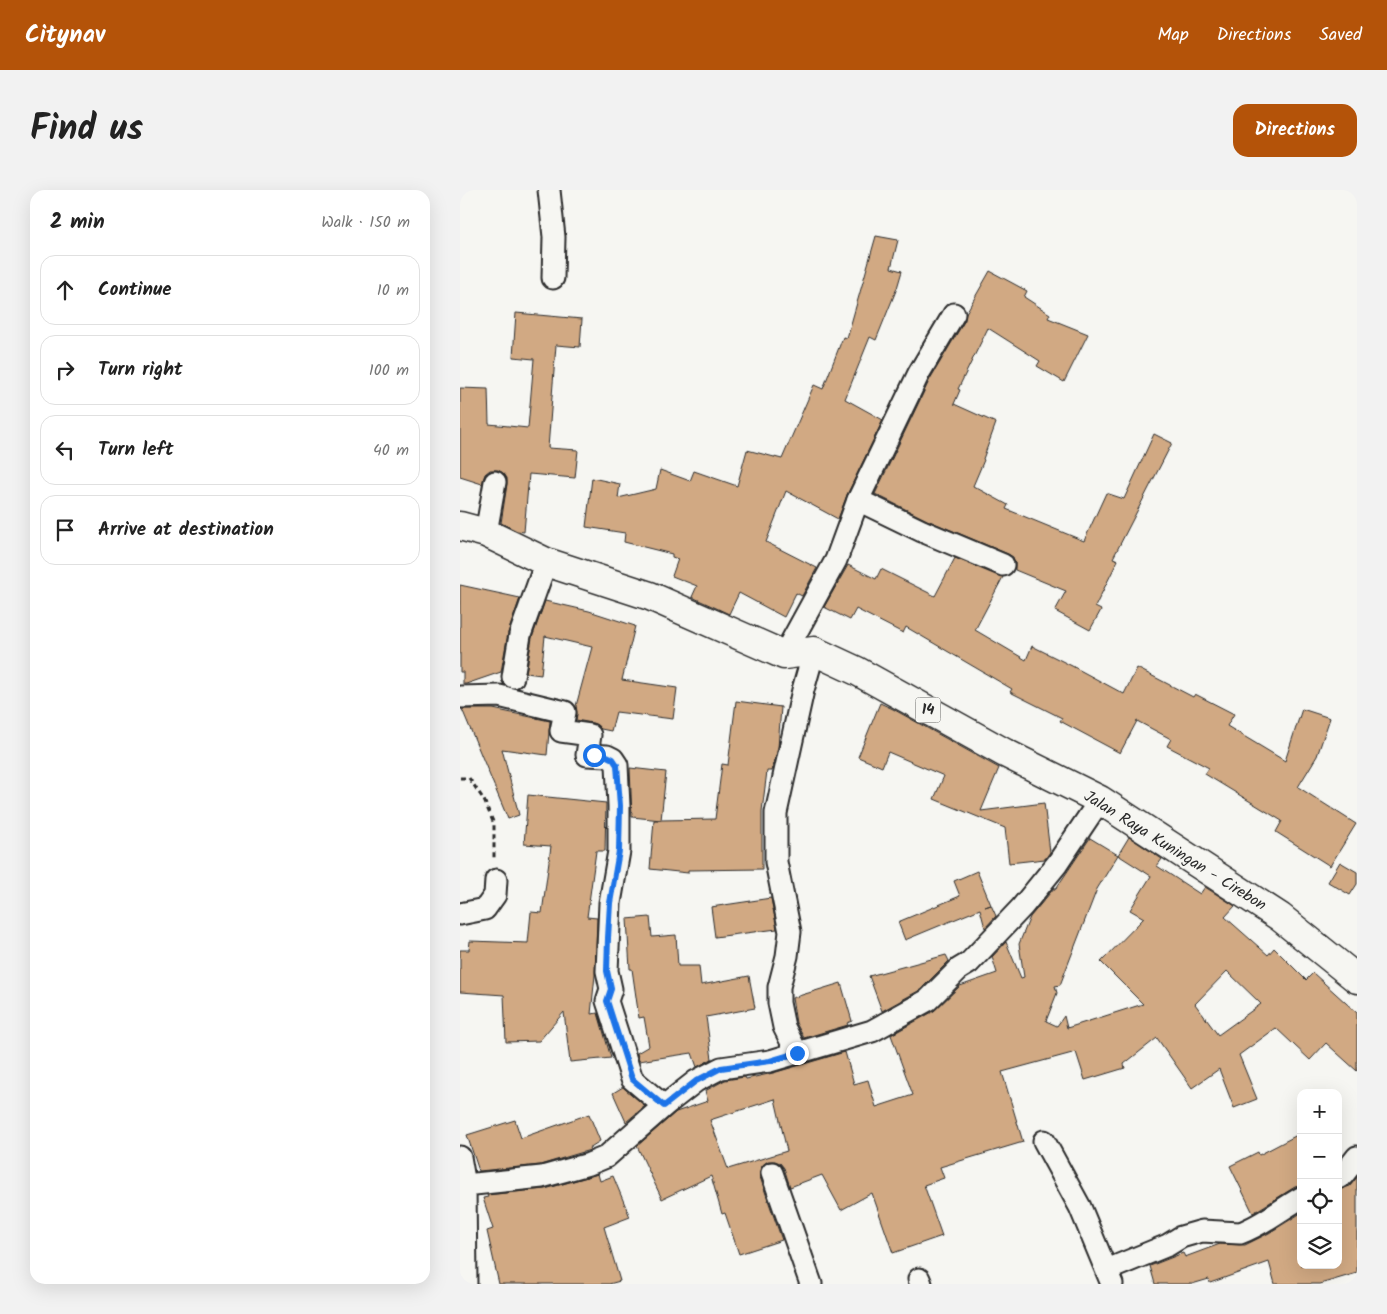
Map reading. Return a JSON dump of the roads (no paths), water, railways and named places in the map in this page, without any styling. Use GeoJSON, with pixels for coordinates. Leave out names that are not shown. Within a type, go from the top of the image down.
{"type":"FeatureCollection","features":[{"type":"Feature","properties":{"kind":"highway"},"geometry":{"type":"LineString","coordinates":[[460,526],[486,533],[546,562],[650,596],[784,655],[814,651]]}},
{"type":"Feature","properties":{"kind":"highway","name":"Jalan Raya Kuningan - Cirebon"},"geometry":{"type":"LineString","coordinates":[[814,651],[857,671],[1005,753],[1100,800],[1280,917],[1357,978]]}},
{"type":"Feature","properties":{"kind":"street"},"geometry":{"type":"LineString","coordinates":[[549,190],[554,237],[553,278]]}},
{"type":"Feature","properties":{"kind":"street"},"geometry":{"type":"LineString","coordinates":[[784,655],[836,560],[858,500],[919,373],[954,314]]}},
{"type":"Feature","properties":{"kind":"street"},"geometry":{"type":"LineString","coordinates":[[486,533],[495,482]]}},
{"type":"Feature","properties":{"kind":"street"},"geometry":{"type":"LineString","coordinates":[[858,500],[922,531],[1003,565]]}},
{"type":"Feature","properties":{"kind":"street"},"geometry":{"type":"LineString","coordinates":[[513,677],[520,635],[546,562]]}},
{"type":"Feature","properties":{"kind":"street"},"geometry":{"type":"LineString","coordinates":[[797,1053],[784,1027],[779,1003],[790,932],[786,902],[776,862],[776,813],[803,690],[814,651]]}},
{"type":"Feature","properties":{"kind":"street"},"geometry":{"type":"LineString","coordinates":[[460,696],[499,696],[565,712],[560,731],[590,735],[587,756],[607,756],[613,759],[617,765],[620,806],[619,851],[610,903],[607,971],[611,989],[607,1001],[632,1079],[664,1106]]}},
{"type":"Feature","properties":{"kind":"street"},"geometry":{"type":"LineString","coordinates":[[466,1185],[542,1177],[589,1164],[606,1157],[664,1106],[696,1081],[721,1068],[770,1061],[872,1031],[928,1000],[969,962],[1022,907],[1057,864],[1100,800]]}},
{"type":"Feature","properties":{"kind":"street"},"geometry":{"type":"LineString","coordinates":[[460,914],[485,909],[495,895],[496,880]]}},
{"type":"Feature","properties":{"kind":"street"},"geometry":{"type":"LineString","coordinates":[[1044,1141],[1080,1207],[1109,1277],[1181,1237],[1202,1230],[1240,1233],[1252,1228],[1297,1200]]}},
{"type":"Feature","properties":{"kind":"street"},"geometry":{"type":"LineString","coordinates":[[460,1157],[466,1185],[466,1284]]}},
{"type":"Feature","properties":{"kind":"street"},"geometry":{"type":"LineString","coordinates":[[1342,1176],[1357,1158]]}},
{"type":"Feature","properties":{"kind":"street"},"geometry":{"type":"LineString","coordinates":[[772,1173],[811,1284]]}}]}
